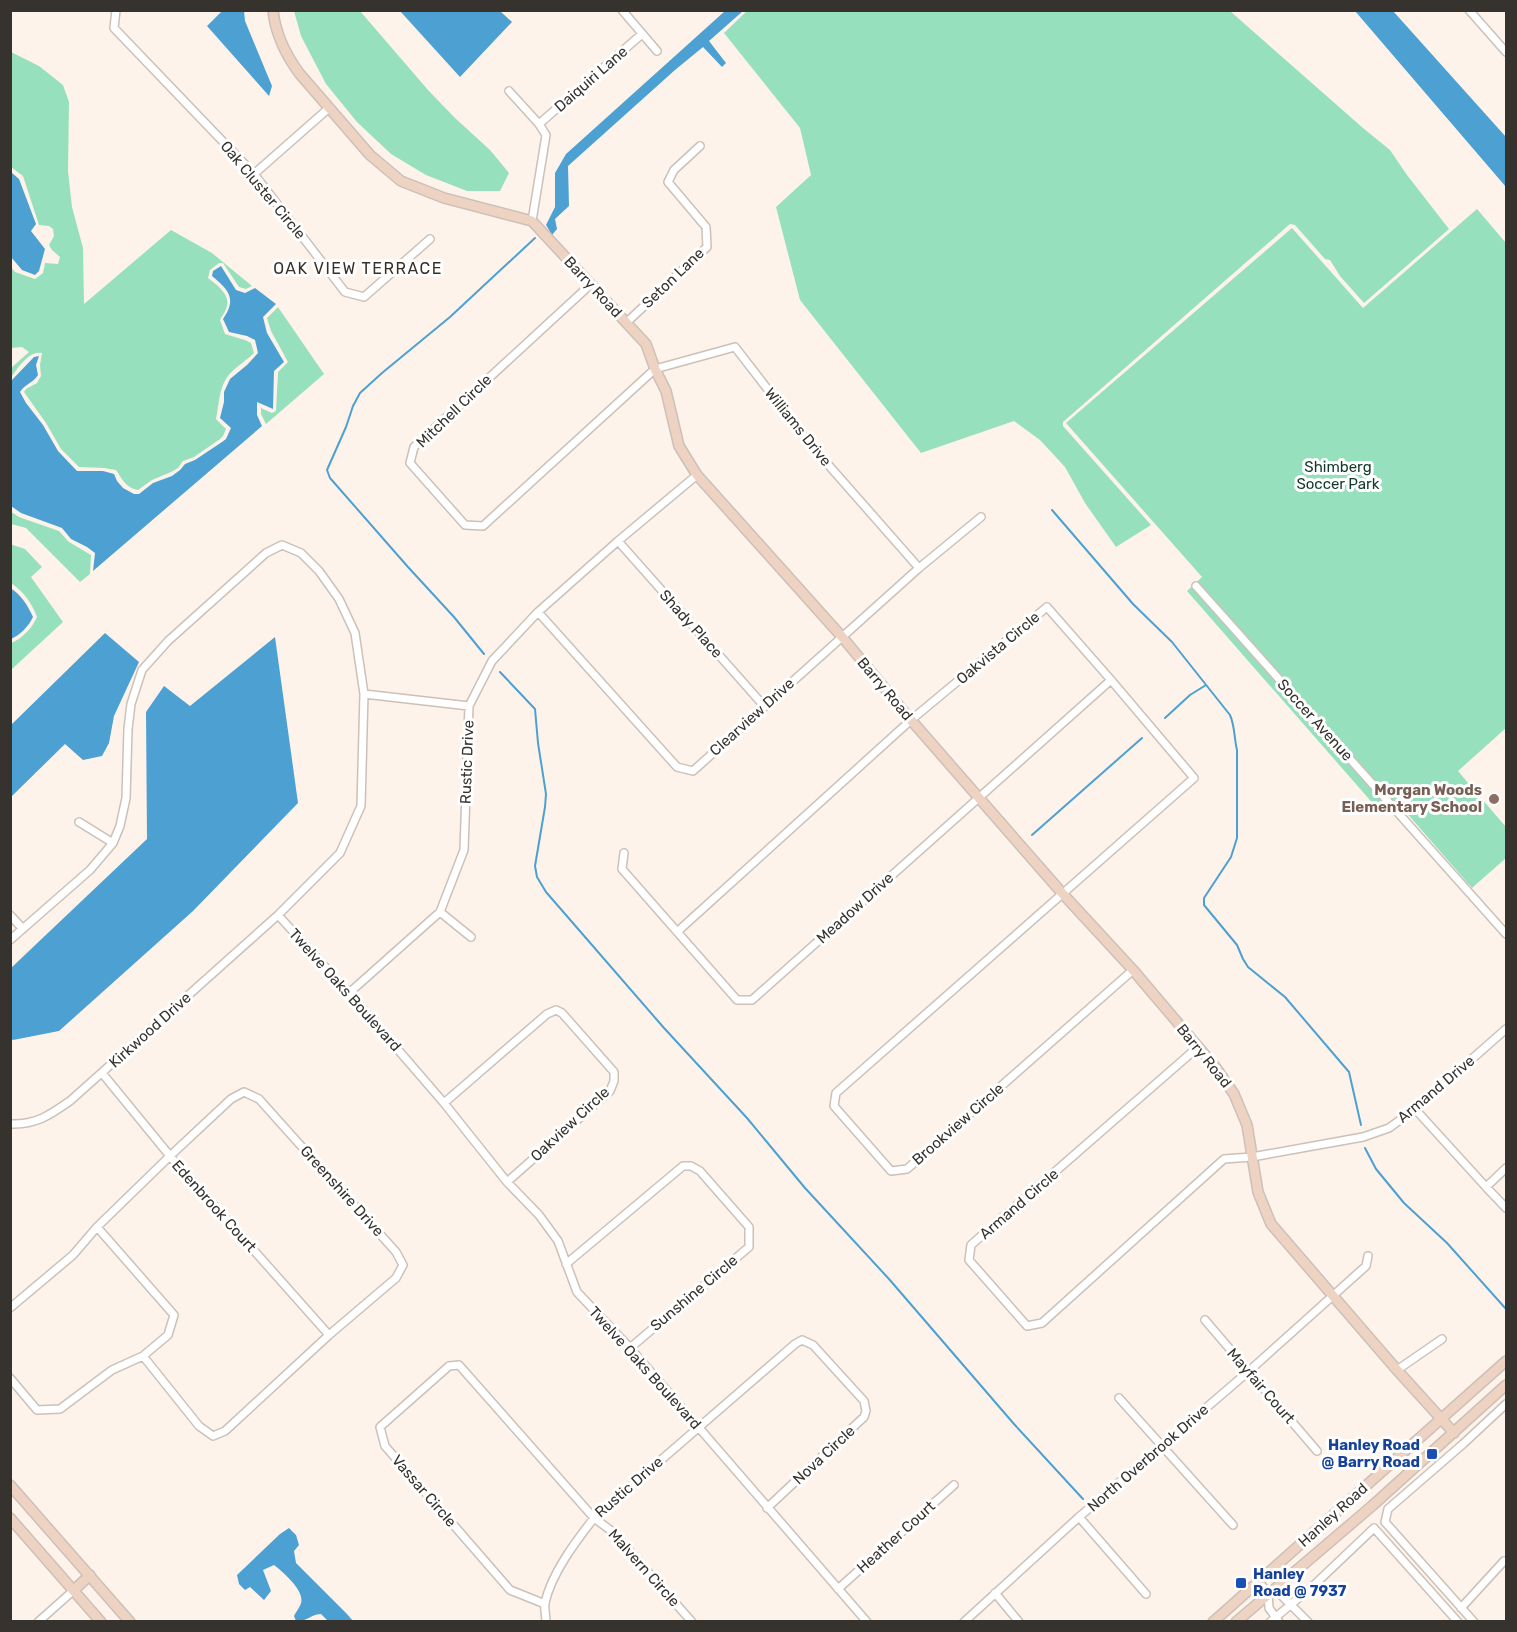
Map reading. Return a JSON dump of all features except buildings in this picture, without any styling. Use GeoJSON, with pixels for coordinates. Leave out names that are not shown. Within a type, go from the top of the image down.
{"type":"FeatureCollection","features":[{"type":"Feature","properties":{"kind":"street","name":"Oak Cluster Circle"},"geometry":{"type":"LineString","coordinates":[[116,10],[114,28],[254,174],[345,292],[364,297],[430,239]]}},
{"type":"Feature","properties":{"kind":"street"},"geometry":{"type":"LineString","coordinates":[[273,10],[290,60],[370,155],[401,182],[444,198],[532,221],[546,135],[509,91]]}},
{"type":"Feature","properties":{"kind":"street"},"geometry":{"type":"LineString","coordinates":[[622,10],[657,51]]}},
{"type":"Feature","properties":{"kind":"street"},"geometry":{"type":"LineString","coordinates":[[1469,10],[1506,52]]}},
{"type":"Feature","properties":{"kind":"street","name":"Daiquiri Lane"},"geometry":{"type":"LineString","coordinates":[[539,124],[642,34]]}},
{"type":"Feature","properties":{"kind":"street"},"geometry":{"type":"LineString","coordinates":[[254,174],[329,108]]}},
{"type":"Feature","properties":{"kind":"street","name":"Seton Lane"},"geometry":{"type":"LineString","coordinates":[[626,323],[707,247],[706,227],[668,182],[674,170],[700,146]]}},
{"type":"Feature","properties":{"kind":"street","name":"Barry Road"},"geometry":{"type":"LineString","coordinates":[[532,221],[646,344],[666,391],[679,446],[697,475],[843,638],[911,720],[1216,1068],[1234,1094],[1247,1125],[1258,1192],[1271,1224],[1454,1433]]}},
{"type":"Feature","properties":{"kind":"street","name":"Mitchell Circle"},"geometry":{"type":"LineString","coordinates":[[591,284],[414,447],[410,463],[465,525],[483,526],[655,369]]}},
{"type":"Feature","properties":{"kind":"street","name":"Williams Drive"},"geometry":{"type":"LineString","coordinates":[[655,369],[735,347],[810,444],[919,568]]}},
{"type":"Feature","properties":{"kind":"street","name":"Rustic Drive"},"geometry":{"type":"LineString","coordinates":[[349,993],[440,912],[464,850],[469,706],[492,661],[538,612],[697,475]]}},
{"type":"Feature","properties":{"kind":"street","name":"Clearview Drive"},"geometry":{"type":"LineString","coordinates":[[538,612],[677,767],[693,771],[919,568],[981,517]]}},
{"type":"Feature","properties":{"kind":"street","name":"Shady Place"},"geometry":{"type":"LineString","coordinates":[[618,541],[764,706]]}},
{"type":"Feature","properties":{"kind":"street","name":"Twelve Oaks Boulevard"},"geometry":{"type":"LineString","coordinates":[[10,940],[90,870],[113,843],[120,826],[126,798],[131,704],[142,670],[168,641],[266,553],[282,545],[301,553],[319,571],[339,598],[355,633],[364,694],[361,806],[340,853],[278,915],[444,1103],[507,1182],[539,1215],[558,1241],[577,1292],[630,1348],[867,1622]]}},
{"type":"Feature","properties":{"kind":"street","name":"Soccer Avenue"},"geometry":{"type":"LineString","coordinates":[[1196,586],[1506,934]]}},
{"type":"Feature","properties":{"kind":"street","name":"Oakvista Circle"},"geometry":{"type":"LineString","coordinates":[[677,932],[911,720],[1047,607],[1194,778],[1062,893]]}},
{"type":"Feature","properties":{"kind":"street","name":"Meadow Drive"},"geometry":{"type":"LineString","coordinates":[[624,853],[622,869],[738,1000],[752,1000],[1111,680]]}},
{"type":"Feature","properties":{"kind":"street"},"geometry":{"type":"LineString","coordinates":[[364,694],[469,706]]}},
{"type":"Feature","properties":{"kind":"street"},"geometry":{"type":"LineString","coordinates":[[79,822],[113,843]]}},
{"type":"Feature","properties":{"kind":"street","name":"Brookview Circle"},"geometry":{"type":"LineString","coordinates":[[1062,893],[837,1093],[834,1106],[891,1171],[907,1169],[1132,970]]}},
{"type":"Feature","properties":{"kind":"street"},"geometry":{"type":"LineString","coordinates":[[440,912],[471,937]]}},
{"type":"Feature","properties":{"kind":"street"},"geometry":{"type":"LineString","coordinates":[[10,915],[23,929]]}},
{"type":"Feature","properties":{"kind":"street","name":"Kirkwood Drive"},"geometry":{"type":"LineString","coordinates":[[10,1124],[24,1124],[45,1118],[70,1101],[278,915]]}},
{"type":"Feature","properties":{"kind":"street","name":"Oakview Circle"},"geometry":{"type":"LineString","coordinates":[[444,1103],[547,1014],[556,1010],[562,1013],[614,1072],[610,1090],[507,1182]]}},
{"type":"Feature","properties":{"kind":"street","name":"Armand Drive"},"geometry":{"type":"LineString","coordinates":[[1252,1157],[1363,1137],[1389,1128],[1415,1109],[1506,1029]]}},
{"type":"Feature","properties":{"kind":"street","name":"Armand Circle"},"geometry":{"type":"LineString","coordinates":[[1197,1047],[971,1245],[969,1260],[1027,1326],[1042,1323],[1224,1159],[1252,1157]]}},
{"type":"Feature","properties":{"kind":"street","name":"Edenbrook Court"},"geometry":{"type":"LineString","coordinates":[[102,1073],[170,1156],[329,1335]]}},
{"type":"Feature","properties":{"kind":"street","name":"Greenshire Drive"},"geometry":{"type":"LineString","coordinates":[[10,1308],[73,1255],[97,1227],[170,1156],[231,1099],[244,1092],[259,1099],[396,1252],[403,1265],[396,1278],[329,1335],[225,1431],[213,1436],[199,1426],[143,1356]]}},
{"type":"Feature","properties":{"kind":"street"},"geometry":{"type":"LineString","coordinates":[[1415,1109],[1506,1208]]}},
{"type":"Feature","properties":{"kind":"street","name":"Sunshine Circle"},"geometry":{"type":"LineString","coordinates":[[566,1264],[683,1166],[691,1166],[700,1171],[749,1227],[749,1247],[630,1348]]}},
{"type":"Feature","properties":{"kind":"street"},"geometry":{"type":"LineString","coordinates":[[1486,1187],[1506,1168]]}},
{"type":"Feature","properties":{"kind":"street"},"geometry":{"type":"LineString","coordinates":[[10,1378],[37,1410],[60,1409],[112,1370],[143,1356],[168,1335],[174,1315],[97,1227]]}},
{"type":"Feature","properties":{"kind":"street","name":"North Overbrook Drive"},"geometry":{"type":"LineString","coordinates":[[964,1622],[1079,1516],[1249,1371],[1366,1266],[1368,1256]]}},
{"type":"Feature","properties":{"kind":"street","name":"Mayfair Court"},"geometry":{"type":"LineString","coordinates":[[1205,1320],[1317,1451]]}},
{"type":"Feature","properties":{"kind":"street"},"geometry":{"type":"LineString","coordinates":[[1397,1370],[1442,1339]]}},
{"type":"Feature","properties":{"kind":"street","name":"Nova Circle"},"geometry":{"type":"LineString","coordinates":[[699,1427],[802,1340],[813,1345],[864,1401],[866,1411],[864,1417],[767,1508]]}},
{"type":"Feature","properties":{"kind":"street","name":"Hanley Road"},"geometry":{"type":"LineString","coordinates":[[1213,1622],[1506,1361]]}},
{"type":"Feature","properties":{"kind":"street","name":"Vassar Circle"},"geometry":{"type":"LineString","coordinates":[[545,1604],[510,1590],[385,1446],[380,1427],[449,1366],[459,1365],[594,1518]]}},
{"type":"Feature","properties":{"kind":"street","name":"Hanley Road"},"geometry":{"type":"LineString","coordinates":[[1236,1622],[1363,1513],[1506,1385]]}},
{"type":"Feature","properties":{"kind":"street"},"geometry":{"type":"LineString","coordinates":[[1119,1398],[1233,1525]]}},
{"type":"Feature","properties":{"kind":"street"},"geometry":{"type":"LineString","coordinates":[[1474,1622],[1385,1522],[1388,1509],[1506,1404]]}},
{"type":"Feature","properties":{"kind":"street","name":"Rustic Drive"},"geometry":{"type":"LineString","coordinates":[[546,1622],[545,1604],[556,1574],[594,1518],[699,1427]]}},
{"type":"Feature","properties":{"kind":"street"},"geometry":{"type":"LineString","coordinates":[[1454,1433],[1463,1444]]}},
{"type":"Feature","properties":{"kind":"street"},"geometry":{"type":"LineString","coordinates":[[10,1485],[130,1622]]}},
{"type":"Feature","properties":{"kind":"street","name":"Heather Court"},"geometry":{"type":"LineString","coordinates":[[838,1589],[954,1485]]}},
{"type":"Feature","properties":{"kind":"street"},"geometry":{"type":"LineString","coordinates":[[1079,1516],[1146,1594]]}},
{"type":"Feature","properties":{"kind":"street"},"geometry":{"type":"LineString","coordinates":[[10,1518],[101,1622]]}},
{"type":"Feature","properties":{"kind":"street","name":"Malvern Circle"},"geometry":{"type":"LineString","coordinates":[[594,1518],[613,1532],[692,1622]]}},
{"type":"Feature","properties":{"kind":"street"},"geometry":{"type":"LineString","coordinates":[[1258,1581],[1268,1593],[1269,1608],[1275,1620],[1374,1528],[1458,1622]]}},
{"type":"Feature","properties":{"kind":"street"},"geometry":{"type":"LineString","coordinates":[[1461,1608],[1504,1561]]}},
{"type":"Feature","properties":{"kind":"street"},"geometry":{"type":"LineString","coordinates":[[38,1622],[90,1575]]}},
{"type":"Feature","properties":{"kind":"street"},"geometry":{"type":"LineString","coordinates":[[995,1593],[1019,1622]]}},
{"type":"Feature","properties":{"kind":"street"},"geometry":{"type":"LineString","coordinates":[[1268,1593],[1280,1594],[1308,1622]]}},
{"type":"Feature","properties":{"kind":"green space"},"geometry":{"type":"Polygon","coordinates":[[[748,10],[1230,11],[1390,150],[1449,229],[1364,303],[1340,276],[1330,260],[1325,259],[1295,225],[1290,224],[1063,422],[1063,426],[1151,525],[1116,547],[1085,503],[1065,467],[1040,440],[1014,421],[921,453],[800,300],[776,207],[811,175],[800,128],[724,33],[748,10]]]}},
{"type":"Feature","properties":{"kind":"green space"},"geometry":{"type":"Polygon","coordinates":[[[294,11],[360,11],[428,90],[490,150],[509,173],[500,191],[467,191],[426,175],[391,154],[357,122],[326,84],[301,36],[294,11]]]}},
{"type":"Feature","properties":{"kind":"green space"},"geometry":{"type":"Polygon","coordinates":[[[11,52],[39,66],[63,85],[69,102],[68,171],[72,207],[83,248],[84,304],[171,230],[212,253],[252,286],[246,289],[239,287],[223,263],[219,263],[210,270],[208,278],[222,290],[227,298],[226,308],[220,320],[225,334],[251,343],[254,353],[231,373],[223,385],[216,419],[226,429],[223,436],[194,457],[183,461],[178,468],[152,480],[138,490],[127,485],[116,470],[79,467],[61,449],[24,392],[37,383],[41,376],[42,353],[29,357],[11,377],[11,368],[29,352],[22,347],[11,348],[11,267],[15,272],[35,279],[43,273],[45,263],[58,264],[60,257],[49,245],[54,236],[53,229],[39,225],[23,176],[11,167],[11,52]]]}},
{"type":"Feature","properties":{"kind":"green space","name":"Shimberg Soccer Park"},"geometry":{"type":"Polygon","coordinates":[[[1477,209],[1506,243],[1506,728],[1458,771],[1506,827],[1506,858],[1472,888],[1398,803],[1383,815],[1187,591],[1202,577],[1066,423],[1292,228],[1363,308],[1477,209]]]}},
{"type":"Feature","properties":{"kind":"green space"},"geometry":{"type":"Polygon","coordinates":[[[278,307],[324,374],[266,424],[261,408],[272,413],[276,411],[278,372],[288,362],[271,331],[267,318],[278,307]]]}},
{"type":"Feature","properties":{"kind":"green space"},"geometry":{"type":"Polygon","coordinates":[[[10,511],[19,517],[59,531],[69,542],[91,555],[90,574],[80,582],[26,528],[11,524],[10,511]]]}},
{"type":"Feature","properties":{"kind":"green space"},"geometry":{"type":"Polygon","coordinates":[[[10,544],[25,549],[42,567],[31,577],[63,622],[12,669],[10,669],[11,643],[27,632],[37,617],[27,598],[11,583],[10,544]]]}},
{"type":"Feature","properties":{"kind":"water"},"geometry":{"type":"Polygon","coordinates":[[[222,11],[244,11],[245,21],[272,86],[269,96],[207,26],[222,11]]]}},
{"type":"Feature","properties":{"kind":"water"},"geometry":{"type":"Polygon","coordinates":[[[400,11],[500,11],[512,22],[460,77],[400,11]]]}},
{"type":"Feature","properties":{"kind":"water"},"geometry":{"type":"Polygon","coordinates":[[[725,11],[743,11],[709,41],[726,63],[722,67],[703,47],[568,166],[569,206],[555,219],[557,229],[552,235],[546,225],[555,207],[555,173],[566,154],[725,11]]]}},
{"type":"Feature","properties":{"kind":"water"},"geometry":{"type":"Polygon","coordinates":[[[1355,11],[1393,11],[1506,137],[1506,187],[1355,11]]]}},
{"type":"Feature","properties":{"kind":"water"},"geometry":{"type":"Polygon","coordinates":[[[11,172],[19,179],[36,224],[31,231],[45,249],[39,271],[35,275],[22,270],[11,257],[11,172]]]}},
{"type":"Feature","properties":{"kind":"water"},"geometry":{"type":"Polygon","coordinates":[[[221,266],[236,290],[245,293],[255,288],[276,304],[263,317],[267,333],[284,362],[274,371],[273,409],[257,402],[257,415],[262,426],[93,571],[95,553],[71,539],[62,528],[21,513],[11,506],[11,381],[34,357],[39,356],[36,365],[38,375],[20,392],[58,451],[77,471],[103,471],[114,474],[123,488],[134,494],[139,494],[153,483],[172,476],[185,464],[226,439],[231,428],[220,418],[224,392],[230,379],[258,353],[255,340],[229,332],[223,319],[230,306],[229,295],[227,290],[212,276],[213,271],[221,266]]]}},
{"type":"Feature","properties":{"kind":"water"},"geometry":{"type":"Polygon","coordinates":[[[10,588],[24,601],[33,617],[24,630],[11,639],[10,588]]]}},
{"type":"Feature","properties":{"kind":"water"},"geometry":{"type":"Polygon","coordinates":[[[105,633],[139,662],[114,716],[109,743],[102,756],[83,760],[65,744],[11,797],[11,725],[105,633]]]}},
{"type":"Feature","properties":{"kind":"water"},"geometry":{"type":"Polygon","coordinates":[[[275,637],[298,803],[193,911],[59,1031],[13,1040],[10,1038],[11,968],[147,839],[146,712],[164,686],[190,706],[275,637]]]}},
{"type":"Feature","properties":{"kind":"water"},"geometry":{"type":"Polygon","coordinates":[[[289,1528],[296,1535],[299,1545],[294,1551],[296,1563],[353,1621],[328,1621],[321,1614],[296,1621],[294,1616],[301,1603],[300,1593],[283,1572],[274,1565],[263,1570],[271,1591],[264,1600],[250,1587],[245,1590],[239,1584],[237,1575],[289,1528]]]}},
{"type":"Feature","properties":{"kind":"waterway"},"geometry":{"type":"LineString","coordinates":[[484,654],[330,478],[327,470],[360,393],[450,317],[535,238]]}},
{"type":"Feature","properties":{"kind":"waterway"},"geometry":{"type":"LineString","coordinates":[[1052,510],[1133,604],[1172,642],[1230,715],[1237,750],[1237,838],[1231,857],[1204,898],[1204,905],[1237,945],[1248,967],[1285,997],[1349,1072],[1361,1125]]}},
{"type":"Feature","properties":{"kind":"waterway"},"geometry":{"type":"LineString","coordinates":[[500,672],[535,709],[546,794],[535,866],[537,877],[546,892],[664,1028],[747,1118],[805,1188],[889,1279],[1014,1424],[1083,1499]]}},
{"type":"Feature","properties":{"kind":"waterway"},"geometry":{"type":"LineString","coordinates":[[1165,718],[1190,695],[1206,685]]}},
{"type":"Feature","properties":{"kind":"waterway"},"geometry":{"type":"LineString","coordinates":[[1032,835],[1142,738]]}},
{"type":"Feature","properties":{"kind":"waterway"},"geometry":{"type":"LineString","coordinates":[[1365,1148],[1376,1169],[1404,1203],[1447,1243],[1506,1309]]}},
{"type":"Feature","properties":{"kind":"place","name":"Morgan Woods Elementary School"},"geometry":{"type":"Point","coordinates":[1494,799]}},
{"type":"Feature","properties":{"kind":"place","name":"Hanley Road @ Barry Road"},"geometry":{"type":"Point","coordinates":[1432,1454]}},
{"type":"Feature","properties":{"kind":"place","name":"Hanley Road @ 7937"},"geometry":{"type":"Point","coordinates":[1241,1583]}},
{"type":"Feature","properties":{"kind":"district","name":"OAK VIEW TERRACE"},"geometry":{"type":"Point","coordinates":[358,268]}}]}
